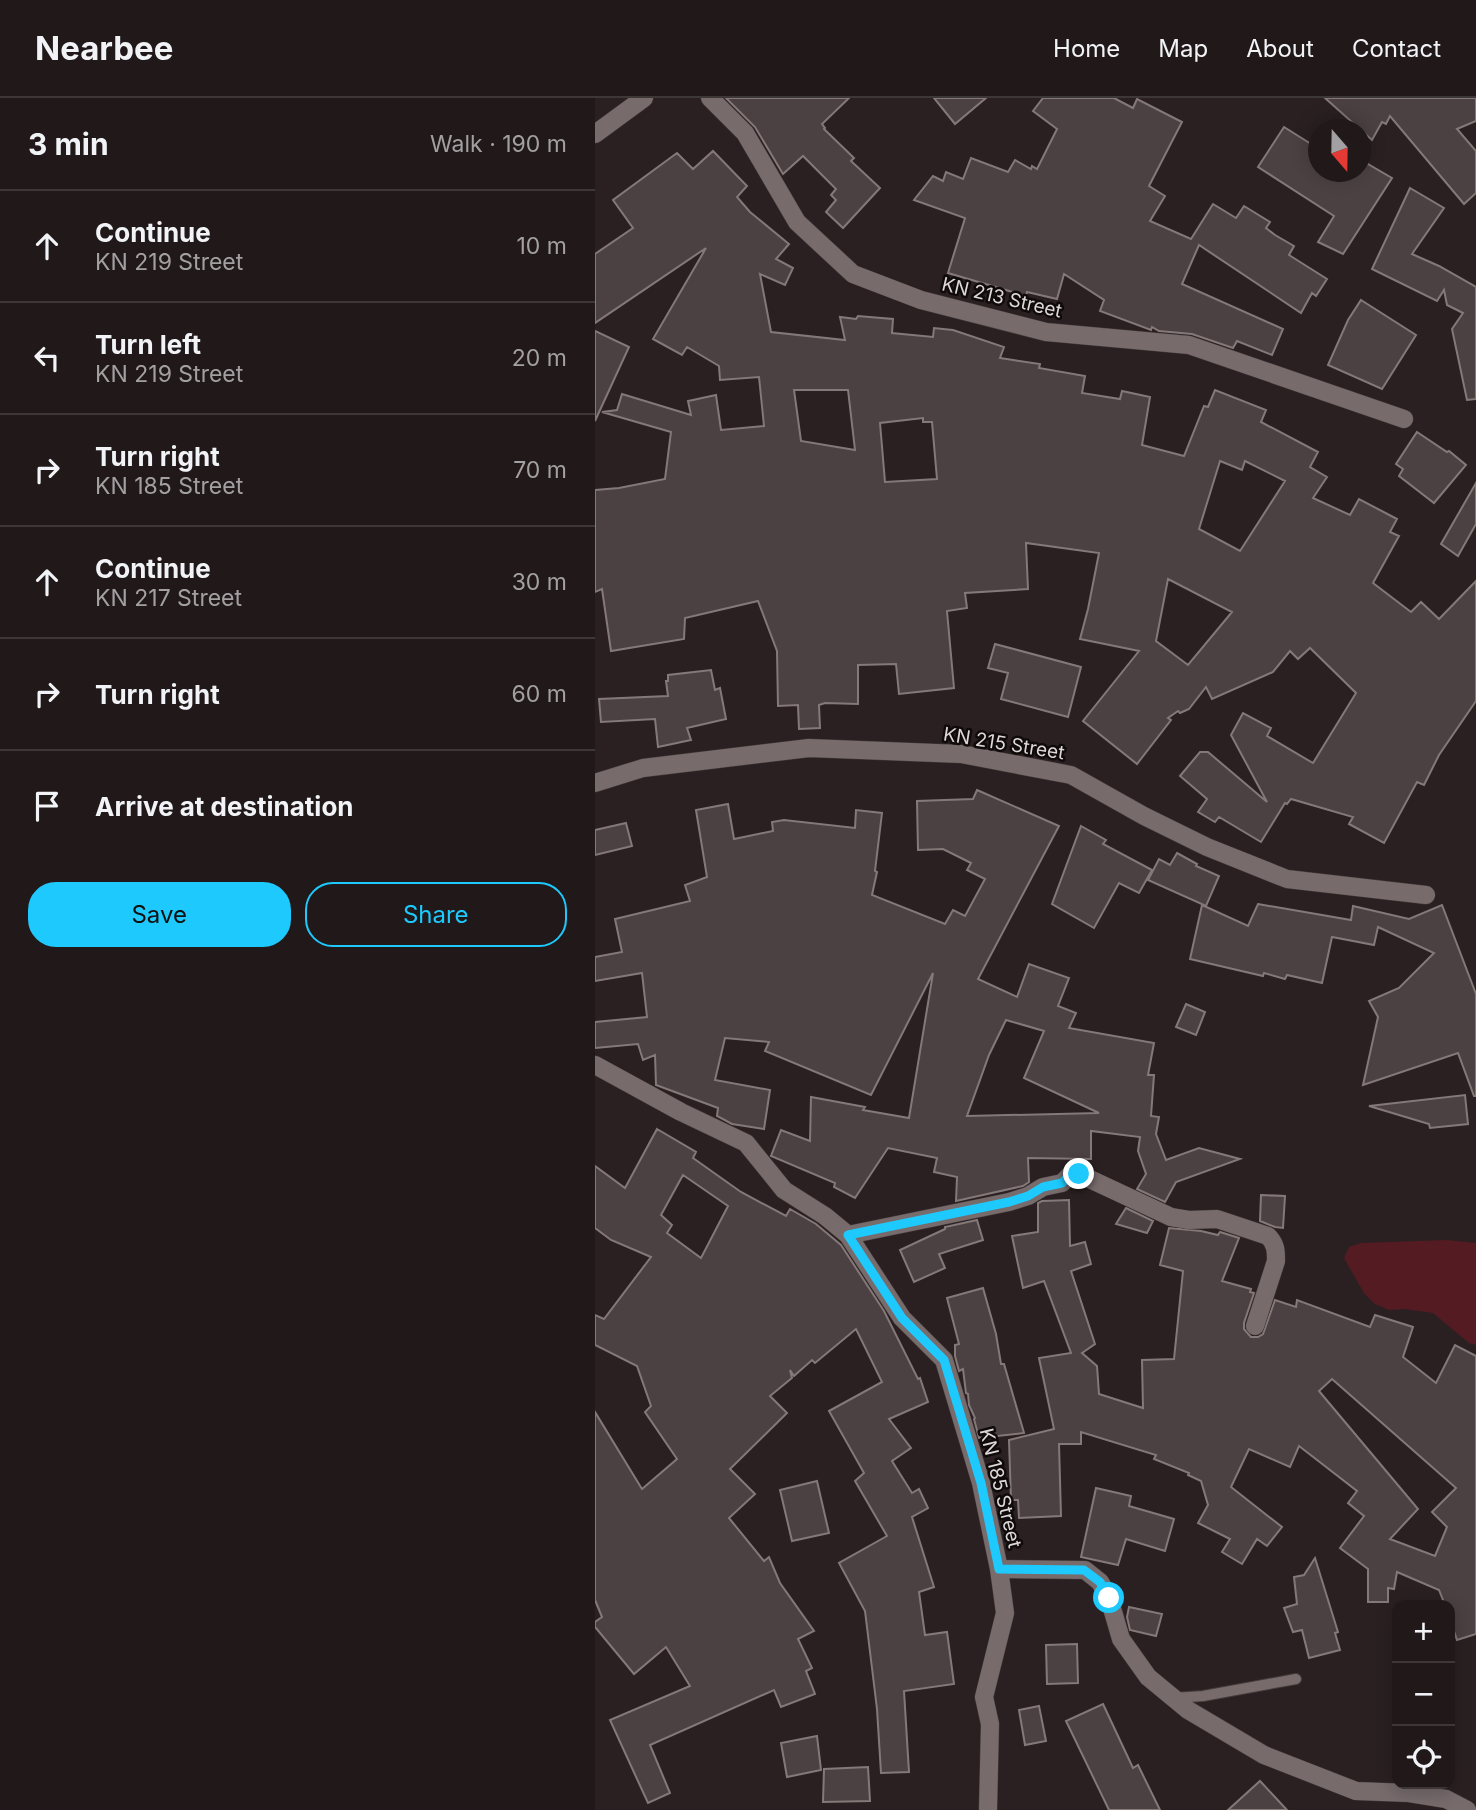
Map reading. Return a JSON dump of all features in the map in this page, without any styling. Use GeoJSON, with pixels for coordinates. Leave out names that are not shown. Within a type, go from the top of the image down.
{"type":"FeatureCollection","features":[{"type":"Feature","properties":{"kind":"street"},"geometry":{"type":"LineString","coordinates":[[597,127],[644,98]]}},
{"type":"Feature","properties":{"kind":"street","name":"KN 213 Street"},"geometry":{"type":"LineString","coordinates":[[710,98],[744,133],[797,222],[853,274],[921,300],[1045,332],[1189,345],[1404,419]]}},
{"type":"Feature","properties":{"kind":"street","name":"KN 215 Street"},"geometry":{"type":"LineString","coordinates":[[595,783],[643,768],[809,748],[961,754],[1071,775],[1144,816],[1286,879],[1426,895]]}},
{"type":"Feature","properties":{"kind":"street","name":"KN 185 Street"},"geometry":{"type":"LineString","coordinates":[[595,1065],[681,1112],[746,1143],[784,1190],[825,1216],[848,1235],[902,1318],[944,1360],[981,1483],[1005,1613],[984,1697],[989,1724],[988,1810]]}},
{"type":"Feature","properties":{"kind":"street"},"geometry":{"type":"LineString","coordinates":[[848,1235],[1009,1202],[1079,1174],[1171,1217],[1189,1220],[1217,1219],[1268,1236],[1276,1250],[1276,1262],[1255,1326]]}},
{"type":"Feature","properties":{"kind":"street"},"geometry":{"type":"LineString","coordinates":[[999,1569],[1084,1570],[1100,1582],[1109,1598],[1121,1639],[1147,1677],[1188,1710],[1264,1755],[1356,1791],[1409,1793],[1445,1799],[1467,1810]]}},
{"type":"Feature","properties":{"kind":"lane"},"geometry":{"type":"LineString","coordinates":[[1173,1698],[1203,1696],[1296,1679]]}},
{"type":"Feature","properties":{"kind":"shaded area"},"geometry":{"type":"Polygon","coordinates":[[[1447,1240],[1476,1243],[1476,1345],[1469,1343],[1433,1313],[1389,1310],[1375,1304],[1364,1293],[1344,1258],[1349,1247],[1361,1243],[1447,1240]]]}},
{"type":"Feature","properties":{"kind":"building"},"geometry":{"type":"Polygon","coordinates":[[[726,98],[849,98],[822,124],[854,158],[851,161],[880,188],[843,228],[826,212],[836,200],[831,195],[836,189],[803,156],[783,174],[755,127],[726,98]]]}},
{"type":"Feature","properties":{"kind":"building"},"geometry":{"type":"Polygon","coordinates":[[[934,98],[986,98],[955,124],[934,98]]]}},
{"type":"Feature","properties":{"kind":"building"},"geometry":{"type":"Polygon","coordinates":[[[1043,98],[1114,98],[1133,108],[1137,99],[1182,122],[1149,186],[1165,196],[1150,221],[1191,239],[1213,204],[1236,218],[1244,206],[1270,222],[1266,228],[1294,246],[1289,255],[1327,279],[1316,296],[1312,293],[1301,313],[1199,245],[1182,284],[1283,329],[1272,355],[1237,341],[1233,348],[1192,334],[1159,331],[1152,327],[1151,330],[1100,311],[1104,300],[1064,274],[1057,299],[1027,292],[1026,296],[948,273],[965,218],[914,200],[933,176],[943,181],[946,172],[963,179],[971,158],[1008,172],[1015,160],[1031,169],[1032,166],[1037,169],[1057,129],[1033,111],[1043,98]]]}},
{"type":"Feature","properties":{"kind":"building"},"geometry":{"type":"Polygon","coordinates":[[[1325,98],[1476,98],[1476,121],[1457,129],[1476,151],[1476,193],[1464,204],[1390,116],[1386,124],[1382,122],[1372,140],[1371,119],[1348,119],[1325,98]]]}},
{"type":"Feature","properties":{"kind":"building"},"geometry":{"type":"Polygon","coordinates":[[[1284,127],[1308,142],[1308,182],[1371,182],[1371,166],[1392,178],[1343,254],[1318,242],[1334,216],[1258,167],[1284,127]]]}},
{"type":"Feature","properties":{"kind":"building"},"geometry":{"type":"Polygon","coordinates":[[[713,151],[747,186],[737,197],[750,212],[789,244],[776,259],[793,268],[785,285],[760,274],[771,332],[845,340],[840,317],[856,319],[858,316],[893,319],[892,333],[933,337],[934,328],[953,330],[1004,347],[1000,358],[1040,364],[1039,368],[1085,376],[1082,393],[1120,399],[1122,391],[1150,397],[1142,445],[1184,456],[1204,406],[1208,407],[1215,390],[1266,410],[1261,422],[1318,452],[1310,467],[1327,477],[1313,498],[1350,515],[1359,499],[1397,519],[1390,532],[1399,536],[1373,583],[1411,612],[1421,602],[1439,619],[1476,581],[1476,701],[1439,755],[1424,785],[1417,782],[1384,843],[1349,824],[1353,817],[1291,799],[1285,803],[1261,842],[1219,817],[1215,822],[1198,812],[1207,799],[1180,776],[1200,752],[1208,752],[1267,802],[1231,735],[1243,713],[1271,728],[1267,736],[1313,763],[1356,693],[1310,648],[1298,659],[1290,651],[1273,672],[1212,699],[1206,687],[1189,709],[1180,713],[1178,711],[1168,718],[1171,720],[1137,764],[1083,721],[1139,651],[1080,639],[1099,553],[1026,543],[1028,589],[965,593],[967,608],[947,611],[954,688],[899,694],[896,664],[858,665],[858,704],[819,705],[820,728],[799,729],[798,705],[778,706],[777,651],[758,601],[685,618],[684,639],[611,651],[602,589],[595,592],[595,490],[665,479],[671,432],[602,412],[617,410],[622,394],[691,415],[688,401],[716,395],[721,430],[764,426],[759,377],[720,380],[719,366],[687,347],[682,355],[653,339],[706,248],[595,323],[595,254],[633,228],[613,200],[677,153],[693,169],[713,151]],[[794,390],[801,441],[855,450],[848,390],[794,390]],[[923,418],[880,423],[885,482],[937,479],[932,422],[923,422],[923,418]],[[1220,461],[1199,529],[1240,551],[1285,481],[1245,461],[1242,470],[1220,461]],[[1168,579],[1156,641],[1188,665],[1232,612],[1168,579]]]}},
{"type":"Feature","properties":{"kind":"building"},"geometry":{"type":"Polygon","coordinates":[[[1410,188],[1444,208],[1412,254],[1476,287],[1476,399],[1467,400],[1452,329],[1463,313],[1447,305],[1444,290],[1437,301],[1372,269],[1410,188]]]}},
{"type":"Feature","properties":{"kind":"building"},"geometry":{"type":"Polygon","coordinates":[[[1361,300],[1416,335],[1382,389],[1328,365],[1348,320],[1361,300]]]}},
{"type":"Feature","properties":{"kind":"building"},"geometry":{"type":"Polygon","coordinates":[[[595,331],[629,347],[595,421],[595,331]]]}},
{"type":"Feature","properties":{"kind":"building"},"geometry":{"type":"Polygon","coordinates":[[[1417,432],[1449,451],[1466,465],[1434,503],[1399,476],[1403,469],[1396,464],[1417,432]]]}},
{"type":"Feature","properties":{"kind":"building"},"geometry":{"type":"Polygon","coordinates":[[[1476,483],[1476,524],[1458,556],[1441,544],[1476,483]]]}},
{"type":"Feature","properties":{"kind":"building"},"geometry":{"type":"Polygon","coordinates":[[[995,644],[1081,667],[1068,717],[1001,699],[1008,673],[988,668],[995,644]]]}},
{"type":"Feature","properties":{"kind":"building"},"geometry":{"type":"Polygon","coordinates":[[[711,670],[715,690],[720,688],[726,719],[687,728],[691,740],[658,747],[655,719],[601,722],[599,699],[668,696],[668,675],[711,670]]]}},
{"type":"Feature","properties":{"kind":"building"},"geometry":{"type":"Polygon","coordinates":[[[977,790],[1059,826],[978,979],[1017,997],[1029,964],[1069,978],[1058,1006],[1076,1013],[1069,1028],[1154,1043],[1148,1075],[1154,1075],[1151,1116],[1159,1117],[1156,1134],[1166,1160],[1199,1148],[1240,1159],[1176,1182],[1165,1202],[1137,1189],[1146,1174],[1138,1151],[1140,1137],[1091,1131],[1091,1159],[1028,1158],[1029,1182],[1023,1186],[956,1201],[957,1177],[934,1172],[937,1158],[888,1148],[855,1198],[834,1187],[835,1183],[771,1156],[781,1130],[810,1141],[811,1097],[909,1118],[933,973],[871,1095],[765,1051],[769,1042],[725,1038],[715,1080],[770,1090],[764,1129],[732,1124],[717,1116],[718,1108],[656,1085],[655,1055],[643,1060],[638,1044],[595,1048],[595,1022],[647,1017],[642,973],[595,981],[595,957],[622,952],[615,919],[690,901],[685,885],[707,877],[696,810],[728,804],[734,839],[773,831],[772,822],[784,820],[855,828],[856,810],[882,813],[877,872],[872,895],[945,924],[953,910],[965,916],[985,879],[967,870],[971,863],[943,849],[918,850],[917,801],[973,799],[977,790]],[[1006,1020],[989,1055],[967,1116],[1099,1113],[1024,1078],[1044,1031],[1006,1020]]]}},
{"type":"Feature","properties":{"kind":"building"},"geometry":{"type":"Polygon","coordinates":[[[626,823],[632,846],[595,855],[595,830],[626,823]]]}},
{"type":"Feature","properties":{"kind":"building"},"geometry":{"type":"Polygon","coordinates":[[[1081,826],[1106,840],[1103,844],[1152,870],[1139,893],[1119,883],[1094,928],[1052,904],[1081,826]]]}},
{"type":"Feature","properties":{"kind":"building"},"geometry":{"type":"Polygon","coordinates":[[[1177,853],[1197,864],[1196,866],[1219,876],[1206,906],[1148,880],[1159,859],[1170,865],[1177,853]]]}},
{"type":"Feature","properties":{"kind":"building"},"geometry":{"type":"Polygon","coordinates":[[[1258,904],[1351,920],[1353,906],[1409,919],[1442,905],[1476,994],[1476,1096],[1458,1053],[1363,1085],[1378,1017],[1369,1001],[1399,988],[1434,953],[1378,927],[1374,945],[1332,937],[1322,983],[1287,975],[1285,979],[1264,973],[1263,976],[1190,959],[1202,905],[1248,926],[1258,904]]]}},
{"type":"Feature","properties":{"kind":"building"},"geometry":{"type":"Polygon","coordinates":[[[1186,1004],[1205,1012],[1196,1035],[1176,1027],[1186,1004]]]}},
{"type":"Feature","properties":{"kind":"building"},"geometry":{"type":"Polygon","coordinates":[[[1465,1095],[1468,1124],[1430,1128],[1429,1124],[1369,1106],[1465,1095]]]}},
{"type":"Feature","properties":{"kind":"building"},"geometry":{"type":"Polygon","coordinates":[[[657,1129],[696,1152],[693,1158],[741,1192],[786,1216],[790,1209],[816,1224],[841,1245],[884,1311],[918,1379],[920,1378],[928,1402],[889,1419],[911,1448],[892,1461],[912,1493],[919,1489],[928,1508],[912,1517],[934,1587],[919,1592],[925,1635],[947,1632],[954,1684],[904,1691],[909,1772],[881,1773],[877,1709],[865,1611],[839,1563],[887,1536],[855,1481],[864,1473],[829,1411],[882,1382],[856,1329],[815,1363],[812,1360],[794,1376],[790,1370],[792,1378],[770,1396],[787,1413],[730,1469],[755,1494],[729,1518],[764,1561],[769,1557],[780,1583],[814,1631],[798,1639],[812,1668],[806,1671],[815,1694],[781,1707],[774,1690],[650,1745],[670,1793],[648,1803],[610,1720],[690,1686],[666,1647],[634,1674],[595,1627],[595,1622],[602,1617],[595,1600],[595,1412],[642,1489],[677,1459],[645,1412],[651,1406],[637,1366],[595,1345],[595,1315],[604,1319],[651,1257],[611,1240],[595,1228],[595,1166],[625,1188],[657,1129]],[[683,1175],[661,1215],[672,1225],[667,1233],[701,1258],[728,1206],[683,1175]]]}},
{"type":"Feature","properties":{"kind":"building"},"geometry":{"type":"Polygon","coordinates":[[[1261,1195],[1285,1196],[1283,1228],[1260,1221],[1261,1195]]]}},
{"type":"Feature","properties":{"kind":"building"},"geometry":{"type":"Polygon","coordinates":[[[1069,1200],[1070,1246],[1085,1242],[1091,1264],[1071,1271],[1095,1344],[1082,1353],[1097,1366],[1099,1394],[1143,1408],[1142,1360],[1174,1359],[1183,1271],[1160,1265],[1169,1228],[1218,1235],[1220,1232],[1239,1238],[1222,1281],[1251,1289],[1250,1292],[1254,1293],[1244,1323],[1244,1329],[1251,1337],[1263,1334],[1275,1300],[1296,1307],[1297,1300],[1370,1327],[1375,1315],[1413,1327],[1403,1357],[1436,1383],[1455,1345],[1476,1356],[1476,1634],[1457,1640],[1455,1600],[1443,1600],[1439,1590],[1397,1572],[1394,1589],[1388,1588],[1388,1602],[1368,1602],[1368,1569],[1340,1548],[1364,1516],[1348,1503],[1357,1491],[1299,1446],[1290,1467],[1249,1449],[1231,1487],[1282,1527],[1267,1546],[1257,1539],[1242,1564],[1222,1552],[1230,1539],[1198,1523],[1208,1505],[1201,1481],[1188,1475],[1189,1473],[1154,1459],[1156,1455],[1081,1432],[1081,1444],[1059,1444],[1061,1516],[1019,1518],[1018,1500],[1011,1500],[1009,1440],[1054,1429],[1039,1358],[1071,1353],[1044,1281],[1023,1288],[1012,1236],[1038,1232],[1038,1203],[1069,1200]],[[1332,1379],[1319,1391],[1418,1509],[1390,1539],[1435,1556],[1447,1527],[1432,1512],[1456,1488],[1332,1379]]]}},
{"type":"Feature","properties":{"kind":"building"},"geometry":{"type":"Polygon","coordinates":[[[1126,1208],[1153,1221],[1147,1233],[1116,1224],[1126,1208]]]}},
{"type":"Feature","properties":{"kind":"building"},"geometry":{"type":"Polygon","coordinates":[[[977,1220],[983,1240],[939,1254],[945,1268],[914,1282],[900,1250],[945,1227],[977,1220]]]}},
{"type":"Feature","properties":{"kind":"building"},"geometry":{"type":"Polygon","coordinates":[[[983,1288],[1001,1364],[1004,1364],[1024,1433],[979,1438],[966,1393],[963,1369],[959,1371],[955,1345],[959,1344],[947,1298],[983,1288]]]}},
{"type":"Feature","properties":{"kind":"building"},"geometry":{"type":"Polygon","coordinates":[[[817,1481],[829,1533],[792,1541],[780,1490],[817,1481]]]}},
{"type":"Feature","properties":{"kind":"building"},"geometry":{"type":"Polygon","coordinates":[[[1096,1488],[1131,1496],[1129,1506],[1174,1519],[1165,1551],[1126,1539],[1118,1565],[1081,1557],[1096,1488]]]}},
{"type":"Feature","properties":{"kind":"building"},"geometry":{"type":"Polygon","coordinates":[[[1315,1558],[1338,1632],[1335,1633],[1340,1650],[1309,1658],[1302,1630],[1293,1632],[1284,1608],[1297,1604],[1294,1577],[1304,1575],[1315,1558]]]}},
{"type":"Feature","properties":{"kind":"building"},"geometry":{"type":"Polygon","coordinates":[[[1129,1607],[1162,1614],[1156,1636],[1130,1630],[1127,1617],[1129,1607]]]}},
{"type":"Feature","properties":{"kind":"building"},"geometry":{"type":"Polygon","coordinates":[[[1077,1644],[1078,1683],[1047,1684],[1046,1645],[1077,1644]]]}},
{"type":"Feature","properties":{"kind":"building"},"geometry":{"type":"Polygon","coordinates":[[[1103,1704],[1133,1768],[1138,1765],[1160,1810],[1109,1810],[1066,1721],[1103,1704]]]}},
{"type":"Feature","properties":{"kind":"building"},"geometry":{"type":"Polygon","coordinates":[[[1039,1706],[1046,1741],[1025,1745],[1019,1710],[1039,1706]]]}},
{"type":"Feature","properties":{"kind":"building"},"geometry":{"type":"Polygon","coordinates":[[[817,1736],[821,1770],[787,1777],[781,1743],[817,1736]]]}},
{"type":"Feature","properties":{"kind":"building"},"geometry":{"type":"Polygon","coordinates":[[[868,1767],[870,1801],[823,1802],[824,1769],[868,1767]]]}},
{"type":"Feature","properties":{"kind":"building"},"geometry":{"type":"Polygon","coordinates":[[[1260,1781],[1287,1810],[1228,1810],[1260,1781]]]}},
{"type":"Feature","properties":{"kind":"route"},"geometry":{"type":"LineString","coordinates":[[1079,1174],[1009,1202],[848,1235],[902,1318],[944,1360],[981,1483],[999,1569],[1084,1570],[1100,1582],[1109,1598]]}}]}
